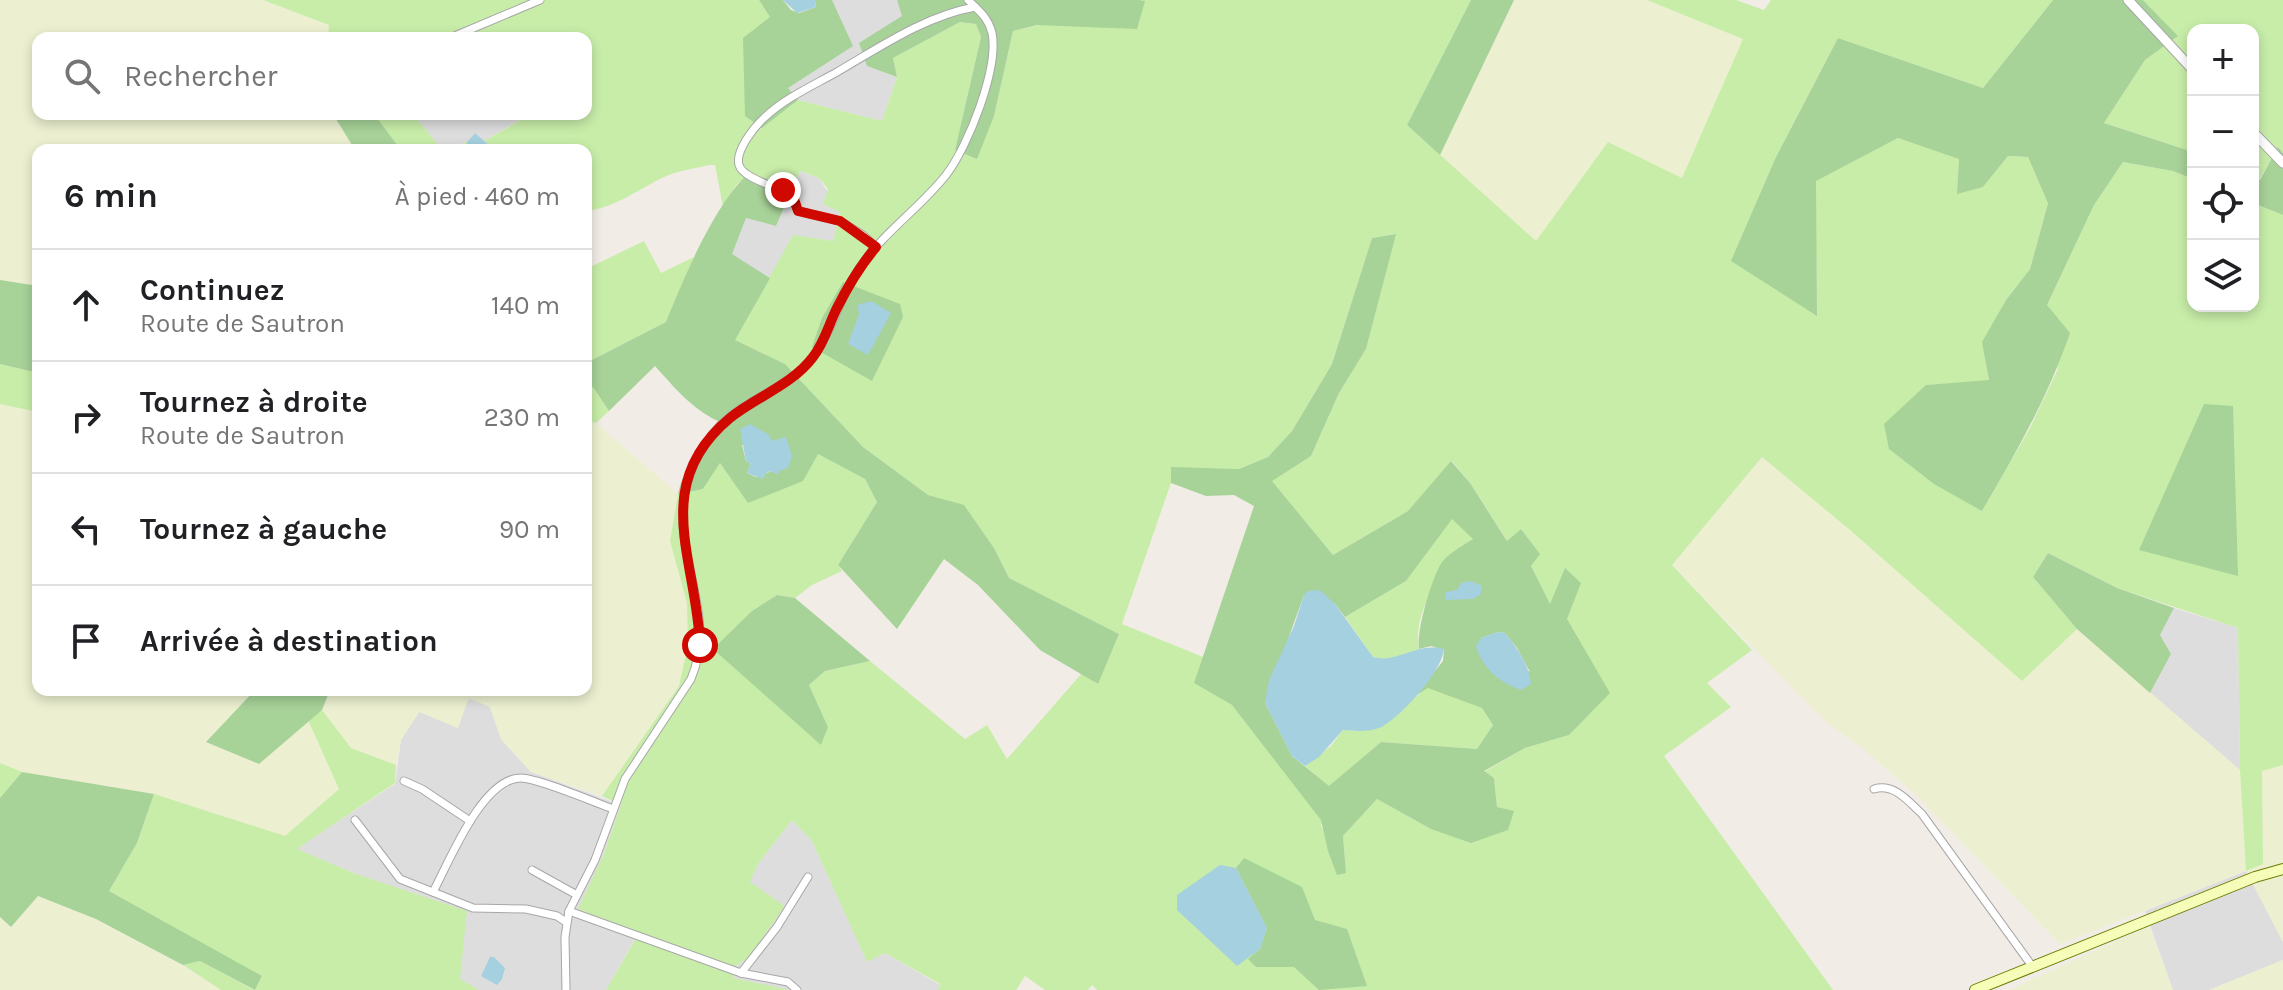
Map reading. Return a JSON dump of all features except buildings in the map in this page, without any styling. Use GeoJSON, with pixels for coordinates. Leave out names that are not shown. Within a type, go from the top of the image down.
{"type":"FeatureCollection","features":[{"type":"Feature","properties":{"kind":"main road"},"geometry":{"type":"LineString","coordinates":[[1975,990],[2255,877],[2283,869]]}},
{"type":"Feature","properties":{"kind":"street"},"geometry":{"type":"LineString","coordinates":[[464,32],[540,0]]}},
{"type":"Feature","properties":{"kind":"street"},"geometry":{"type":"LineString","coordinates":[[566,990],[566,922],[569,911],[600,848],[625,779],[691,679],[696,666],[700,645],[699,619],[682,529],[683,499],[693,466],[714,432],[782,385],[813,358],[846,289],[876,247],[944,178],[959,157],[990,68],[993,45],[985,15],[968,0]]}},
{"type":"Feature","properties":{"kind":"street"},"geometry":{"type":"LineString","coordinates":[[2128,0],[2187,64]]}},
{"type":"Feature","properties":{"kind":"street"},"geometry":{"type":"LineString","coordinates":[[876,247],[840,221],[798,211],[793,196],[742,170],[739,165],[740,152],[758,124],[788,100],[919,26],[940,16],[975,7]]}},
{"type":"Feature","properties":{"kind":"street"},"geometry":{"type":"LineString","coordinates":[[2259,138],[2283,163]]}},
{"type":"Feature","properties":{"kind":"street"},"geometry":{"type":"LineString","coordinates":[[433,892],[470,821],[496,788],[508,780],[520,778],[613,809]]}},
{"type":"Feature","properties":{"kind":"street"},"geometry":{"type":"LineString","coordinates":[[404,781],[422,789],[470,821]]}},
{"type":"Feature","properties":{"kind":"street"},"geometry":{"type":"LineString","coordinates":[[1874,789],[1885,787],[1899,793],[1922,814],[2032,966]]}},
{"type":"Feature","properties":{"kind":"street"},"geometry":{"type":"LineString","coordinates":[[355,820],[400,879],[473,908],[526,909],[557,916],[566,922]]}},
{"type":"Feature","properties":{"kind":"street"},"geometry":{"type":"LineString","coordinates":[[532,870],[577,895]]}},
{"type":"Feature","properties":{"kind":"street"},"geometry":{"type":"LineString","coordinates":[[741,973],[777,927],[808,877]]}},
{"type":"Feature","properties":{"kind":"street"},"geometry":{"type":"LineString","coordinates":[[569,911],[741,973],[788,982],[797,990]]}},
{"type":"Feature","properties":{"kind":"shaded area"},"geometry":{"type":"Polygon","coordinates":[[[832,0],[897,0],[903,16],[867,66],[897,77],[882,121],[798,100],[787,88],[852,46],[832,0]]]}},
{"type":"Feature","properties":{"kind":"shaded area"},"geometry":{"type":"Polygon","coordinates":[[[418,120],[520,120],[484,141],[475,133],[462,144],[437,144],[418,120]]]}},
{"type":"Feature","properties":{"kind":"shaded area"},"geometry":{"type":"Polygon","coordinates":[[[800,171],[819,178],[840,212],[833,241],[793,236],[770,278],[731,254],[746,218],[776,226],[800,171]]]}},
{"type":"Feature","properties":{"kind":"shaded area"},"geometry":{"type":"Polygon","coordinates":[[[2174,608],[2238,628],[2240,770],[2150,693],[2171,654],[2160,635],[2174,608]]]}},
{"type":"Feature","properties":{"kind":"shaded area"},"geometry":{"type":"Polygon","coordinates":[[[471,698],[490,707],[501,739],[531,772],[621,805],[603,856],[639,932],[606,990],[479,990],[460,980],[356,874],[296,849],[395,784],[401,740],[419,712],[471,698]]]}},
{"type":"Feature","properties":{"kind":"shaded area"},"geometry":{"type":"Polygon","coordinates":[[[792,820],[812,841],[867,961],[885,953],[940,985],[938,990],[790,990],[733,979],[737,965],[749,957],[784,906],[749,882],[758,864],[792,820]]]}},
{"type":"Feature","properties":{"kind":"shaded area"},"geometry":{"type":"Polygon","coordinates":[[[2246,871],[2283,942],[2283,960],[2209,990],[2173,990],[2145,911],[2246,871]]]}},
{"type":"Feature","properties":{"kind":"green space"},"geometry":{"type":"Polygon","coordinates":[[[0,0],[263,0],[329,25],[328,32],[32,32],[32,120],[337,120],[351,144],[32,144],[32,286],[0,281],[0,0]]]}},
{"type":"Feature","properties":{"kind":"green space"},"geometry":{"type":"Polygon","coordinates":[[[263,0],[759,0],[770,17],[762,127],[798,100],[882,121],[897,77],[893,58],[960,22],[976,24],[981,37],[955,150],[976,158],[994,116],[1013,31],[1144,1],[1139,0],[1471,0],[1407,125],[1536,241],[1608,142],[1682,178],[1743,39],[1647,0],[1736,0],[1764,10],[1771,0],[2053,0],[1983,88],[1838,38],[1776,157],[1732,261],[1817,315],[1815,181],[1898,138],[1960,159],[1957,193],[1983,187],[2008,156],[2028,157],[2048,202],[2030,269],[2006,300],[1983,342],[1989,381],[1926,385],[1982,511],[2030,428],[2058,369],[2047,305],[2094,205],[2123,162],[2187,177],[2187,312],[2259,312],[2259,205],[2283,215],[2283,765],[2262,771],[2263,864],[2246,871],[2240,770],[2238,628],[2117,588],[2048,553],[2033,577],[2077,629],[2022,681],[1762,457],[1672,565],[1752,650],[1707,683],[1731,707],[1664,756],[1833,990],[1097,990],[1092,985],[1088,990],[1045,990],[1025,976],[1016,990],[938,990],[940,984],[885,953],[867,962],[812,841],[792,820],[758,864],[750,882],[785,906],[749,957],[737,965],[733,978],[790,990],[606,990],[639,933],[578,909],[603,856],[621,805],[602,796],[679,686],[688,645],[687,603],[670,541],[678,494],[703,489],[720,463],[749,503],[818,454],[865,479],[877,502],[838,565],[842,571],[812,585],[795,598],[777,595],[752,611],[821,744],[828,727],[809,685],[825,671],[870,661],[965,739],[987,725],[1007,759],[1082,673],[1097,684],[1119,634],[1009,578],[994,548],[964,506],[928,495],[863,447],[785,364],[734,340],[793,235],[833,241],[840,212],[823,204],[828,189],[819,178],[800,171],[788,198],[750,173],[736,185],[723,207],[715,165],[709,165],[672,174],[615,203],[592,210],[592,144],[487,144],[484,141],[519,120],[592,120],[592,32],[328,32],[329,25],[263,0]],[[1395,234],[1372,238],[1332,364],[1292,431],[1268,457],[1239,469],[1171,468],[1171,483],[1122,624],[1203,657],[1195,683],[1232,705],[1322,820],[1321,826],[1346,873],[1343,836],[1377,799],[1431,829],[1497,807],[1494,778],[1484,772],[1525,748],[1569,735],[1567,619],[1580,583],[1565,569],[1550,605],[1531,566],[1539,553],[1521,529],[1508,542],[1452,461],[1408,511],[1333,555],[1271,480],[1311,456],[1339,393],[1366,349],[1395,234]]]}},
{"type":"Feature","properties":{"kind":"green space"},"geometry":{"type":"Polygon","coordinates":[[[759,0],[783,0],[791,10],[799,13],[816,7],[815,0],[832,0],[853,46],[788,88],[798,100],[762,128],[745,116],[743,38],[770,17],[759,0]]]}},
{"type":"Feature","properties":{"kind":"green space"},"geometry":{"type":"Polygon","coordinates":[[[897,0],[1145,1],[1137,29],[1037,25],[1013,31],[994,116],[977,159],[955,150],[981,37],[976,24],[960,22],[893,58],[897,77],[867,66],[859,43],[902,16],[897,0]]]}},
{"type":"Feature","properties":{"kind":"green space"},"geometry":{"type":"Polygon","coordinates":[[[1471,0],[1514,0],[1440,155],[1407,125],[1471,0]]]}},
{"type":"Feature","properties":{"kind":"green space"},"geometry":{"type":"Polygon","coordinates":[[[1514,0],[1647,0],[1744,38],[1682,178],[1608,142],[1536,241],[1440,155],[1514,0]]]}},
{"type":"Feature","properties":{"kind":"green space"},"geometry":{"type":"Polygon","coordinates":[[[2053,0],[2143,0],[2178,36],[2145,60],[2104,123],[2187,150],[2187,177],[2123,162],[2094,205],[2047,305],[2070,333],[2041,402],[1982,511],[1934,484],[1889,449],[1884,424],[1926,385],[1989,380],[1982,342],[2006,300],[2030,269],[2048,203],[2028,157],[2008,156],[1983,187],[1957,194],[1959,159],[1898,138],[1816,181],[1817,316],[1731,261],[1776,157],[1838,38],[1983,88],[2053,0]]]}},
{"type":"Feature","properties":{"kind":"green space"},"geometry":{"type":"Polygon","coordinates":[[[2143,0],[2283,0],[2283,153],[2278,148],[2259,180],[2259,24],[2187,24],[2187,150],[2104,123],[2145,60],[2178,36],[2143,0]]]}},
{"type":"Feature","properties":{"kind":"green space"},"geometry":{"type":"Polygon","coordinates":[[[337,120],[378,120],[396,144],[351,144],[337,120]]]}},
{"type":"Feature","properties":{"kind":"green space"},"geometry":{"type":"Polygon","coordinates":[[[378,120],[418,120],[437,144],[396,144],[378,120]]]}},
{"type":"Feature","properties":{"kind":"green space"},"geometry":{"type":"Polygon","coordinates":[[[2278,147],[2283,153],[2283,215],[2259,205],[2260,180],[2278,147]]]}},
{"type":"Feature","properties":{"kind":"green space"},"geometry":{"type":"Polygon","coordinates":[[[750,172],[788,198],[776,226],[746,218],[732,254],[770,278],[735,340],[785,364],[863,447],[928,495],[964,505],[994,548],[1009,578],[1119,634],[1098,684],[1040,650],[978,585],[944,559],[897,629],[838,565],[877,502],[865,479],[818,454],[803,481],[748,503],[720,463],[703,489],[678,494],[689,464],[718,421],[692,404],[655,366],[609,411],[592,388],[592,360],[666,322],[701,242],[724,203],[750,172]],[[772,441],[742,445],[746,461],[751,464],[747,473],[756,477],[772,471],[772,441]]]}},
{"type":"Feature","properties":{"kind":"green space"},"geometry":{"type":"Polygon","coordinates":[[[1396,234],[1366,349],[1339,393],[1311,456],[1272,481],[1333,555],[1408,511],[1451,461],[1470,483],[1507,541],[1521,529],[1540,554],[1531,566],[1550,604],[1565,568],[1581,583],[1567,619],[1610,693],[1569,735],[1525,748],[1484,771],[1494,778],[1497,807],[1514,811],[1508,830],[1471,843],[1431,829],[1377,799],[1343,836],[1346,873],[1337,875],[1321,820],[1232,705],[1194,683],[1254,506],[1234,495],[1206,496],[1171,483],[1171,467],[1239,469],[1268,457],[1292,431],[1332,364],[1372,238],[1396,234]],[[1452,519],[1406,581],[1345,617],[1335,604],[1304,595],[1265,703],[1292,756],[1329,786],[1381,742],[1477,749],[1493,725],[1482,708],[1428,688],[1415,696],[1443,661],[1444,650],[1431,646],[1419,649],[1422,618],[1434,579],[1442,562],[1473,539],[1452,519]],[[1498,632],[1481,638],[1530,672],[1505,633],[1498,632]]]}},
{"type":"Feature","properties":{"kind":"green space"},"geometry":{"type":"Polygon","coordinates":[[[644,241],[661,273],[694,257],[666,322],[592,360],[592,266],[644,241]]]}},
{"type":"Feature","properties":{"kind":"green space"},"geometry":{"type":"Polygon","coordinates":[[[0,280],[32,285],[32,372],[0,364],[0,280]]]}},
{"type":"Feature","properties":{"kind":"green space"},"geometry":{"type":"Polygon","coordinates":[[[843,282],[900,304],[903,317],[872,381],[812,347],[822,318],[843,282]]]}},
{"type":"Feature","properties":{"kind":"green space"},"geometry":{"type":"Polygon","coordinates":[[[0,364],[32,372],[32,411],[0,404],[0,364]]]}},
{"type":"Feature","properties":{"kind":"green space"},"geometry":{"type":"Polygon","coordinates":[[[592,388],[609,411],[596,423],[592,422],[592,388]]]}},
{"type":"Feature","properties":{"kind":"green space"},"geometry":{"type":"Polygon","coordinates":[[[0,404],[32,411],[32,696],[249,696],[206,742],[259,763],[308,720],[339,789],[285,836],[154,794],[22,772],[0,763],[0,404]]]}},
{"type":"Feature","properties":{"kind":"green space"},"geometry":{"type":"Polygon","coordinates":[[[2204,404],[2233,406],[2238,576],[2139,550],[2204,404]]]}},
{"type":"Feature","properties":{"kind":"green space"},"geometry":{"type":"Polygon","coordinates":[[[592,422],[678,494],[670,541],[687,603],[688,646],[679,686],[602,796],[531,772],[501,739],[490,707],[471,699],[458,728],[419,712],[401,740],[396,765],[351,748],[322,710],[328,696],[592,696],[592,422]]]}},
{"type":"Feature","properties":{"kind":"green space"},"geometry":{"type":"Polygon","coordinates":[[[1762,457],[2022,681],[2077,629],[2240,770],[2247,871],[2263,864],[2262,771],[2283,765],[2283,942],[2246,871],[2060,944],[1916,795],[1860,746],[1826,722],[1672,565],[1762,457]]]}},
{"type":"Feature","properties":{"kind":"green space"},"geometry":{"type":"Polygon","coordinates":[[[1452,518],[1473,538],[1443,575],[1426,603],[1418,633],[1419,649],[1387,661],[1373,657],[1345,617],[1406,581],[1452,518]]]}},
{"type":"Feature","properties":{"kind":"green space"},"geometry":{"type":"Polygon","coordinates":[[[2048,553],[2117,588],[2174,608],[2160,635],[2171,654],[2150,693],[2077,629],[2033,577],[2048,553]]]}},
{"type":"Feature","properties":{"kind":"green space"},"geometry":{"type":"Polygon","coordinates":[[[777,595],[795,598],[870,661],[825,671],[809,685],[828,727],[821,745],[713,649],[752,611],[777,595]]]}},
{"type":"Feature","properties":{"kind":"green space"},"geometry":{"type":"Polygon","coordinates":[[[1428,687],[1482,708],[1493,725],[1477,749],[1381,742],[1329,787],[1305,766],[1331,746],[1343,730],[1372,729],[1382,725],[1428,687]]]}},
{"type":"Feature","properties":{"kind":"green space"},"geometry":{"type":"Polygon","coordinates":[[[249,696],[328,696],[322,710],[259,764],[206,742],[249,696]]]}},
{"type":"Feature","properties":{"kind":"green space"},"geometry":{"type":"Polygon","coordinates":[[[322,710],[351,748],[396,765],[395,783],[297,849],[356,874],[467,911],[460,979],[479,990],[255,990],[262,977],[109,891],[137,843],[154,794],[285,836],[339,789],[308,720],[322,710]]]}},
{"type":"Feature","properties":{"kind":"green space"},"geometry":{"type":"Polygon","coordinates":[[[0,763],[22,772],[0,798],[0,763]]]}},
{"type":"Feature","properties":{"kind":"green space"},"geometry":{"type":"Polygon","coordinates":[[[22,772],[154,794],[137,843],[109,891],[262,976],[255,990],[200,961],[183,965],[96,919],[38,896],[11,927],[0,917],[0,798],[22,772]]]}},
{"type":"Feature","properties":{"kind":"green space"},"geometry":{"type":"Polygon","coordinates":[[[1244,858],[1302,887],[1315,920],[1347,929],[1367,986],[1319,990],[1294,967],[1256,967],[1248,959],[1260,949],[1267,928],[1236,868],[1244,858]]]}},
{"type":"Feature","properties":{"kind":"green space"},"geometry":{"type":"Polygon","coordinates":[[[38,896],[96,919],[155,949],[221,990],[0,990],[0,917],[11,927],[38,896]]]}},
{"type":"Feature","properties":{"kind":"green space"},"geometry":{"type":"Polygon","coordinates":[[[2149,926],[2173,990],[2011,990],[2044,974],[2149,926]]]}},
{"type":"Feature","properties":{"kind":"green space"},"geometry":{"type":"Polygon","coordinates":[[[2283,960],[2283,990],[2209,990],[2234,980],[2283,960]]]}},
{"type":"Feature","properties":{"kind":"green space"},"geometry":{"type":"Polygon","coordinates":[[[200,961],[254,990],[221,990],[183,965],[200,961]]]}},
{"type":"Feature","properties":{"kind":"water"},"geometry":{"type":"Polygon","coordinates":[[[783,0],[815,0],[816,7],[797,13],[783,0]]]}},
{"type":"Feature","properties":{"kind":"water"},"geometry":{"type":"Polygon","coordinates":[[[475,133],[487,144],[467,144],[475,133]]]}},
{"type":"Feature","properties":{"kind":"water"},"geometry":{"type":"Polygon","coordinates":[[[871,301],[891,313],[868,355],[848,344],[859,314],[857,305],[871,301]]]}},
{"type":"Feature","properties":{"kind":"water"},"geometry":{"type":"Polygon","coordinates":[[[750,424],[768,434],[772,441],[786,437],[792,456],[788,468],[779,471],[778,475],[771,471],[763,479],[747,473],[751,464],[746,461],[740,429],[750,424]]]}},
{"type":"Feature","properties":{"kind":"water"},"geometry":{"type":"Polygon","coordinates":[[[1471,581],[1482,586],[1481,594],[1473,599],[1445,600],[1446,592],[1457,590],[1461,583],[1471,581]]]}},
{"type":"Feature","properties":{"kind":"water"},"geometry":{"type":"Polygon","coordinates":[[[1320,590],[1335,604],[1373,657],[1391,658],[1424,648],[1444,649],[1430,679],[1394,718],[1376,729],[1343,730],[1319,757],[1305,766],[1292,756],[1265,703],[1269,680],[1294,626],[1304,595],[1308,591],[1320,590]]]}},
{"type":"Feature","properties":{"kind":"water"},"geometry":{"type":"Polygon","coordinates":[[[1498,632],[1505,633],[1528,670],[1531,684],[1521,690],[1493,674],[1479,654],[1476,646],[1481,638],[1498,632]]]}},
{"type":"Feature","properties":{"kind":"water"},"geometry":{"type":"Polygon","coordinates":[[[1220,865],[1236,868],[1267,928],[1260,949],[1237,966],[1177,910],[1177,895],[1220,865]]]}},
{"type":"Feature","properties":{"kind":"water"},"geometry":{"type":"Polygon","coordinates":[[[490,957],[505,968],[497,985],[481,976],[490,957]]]}},
{"type":"Feature","properties":{"kind":"route"},"geometry":{"type":"LineString","coordinates":[[700,645],[699,619],[682,529],[683,499],[693,466],[714,432],[732,416],[782,385],[813,358],[846,289],[876,247],[840,221],[798,211],[793,196],[783,190]]}}]}
